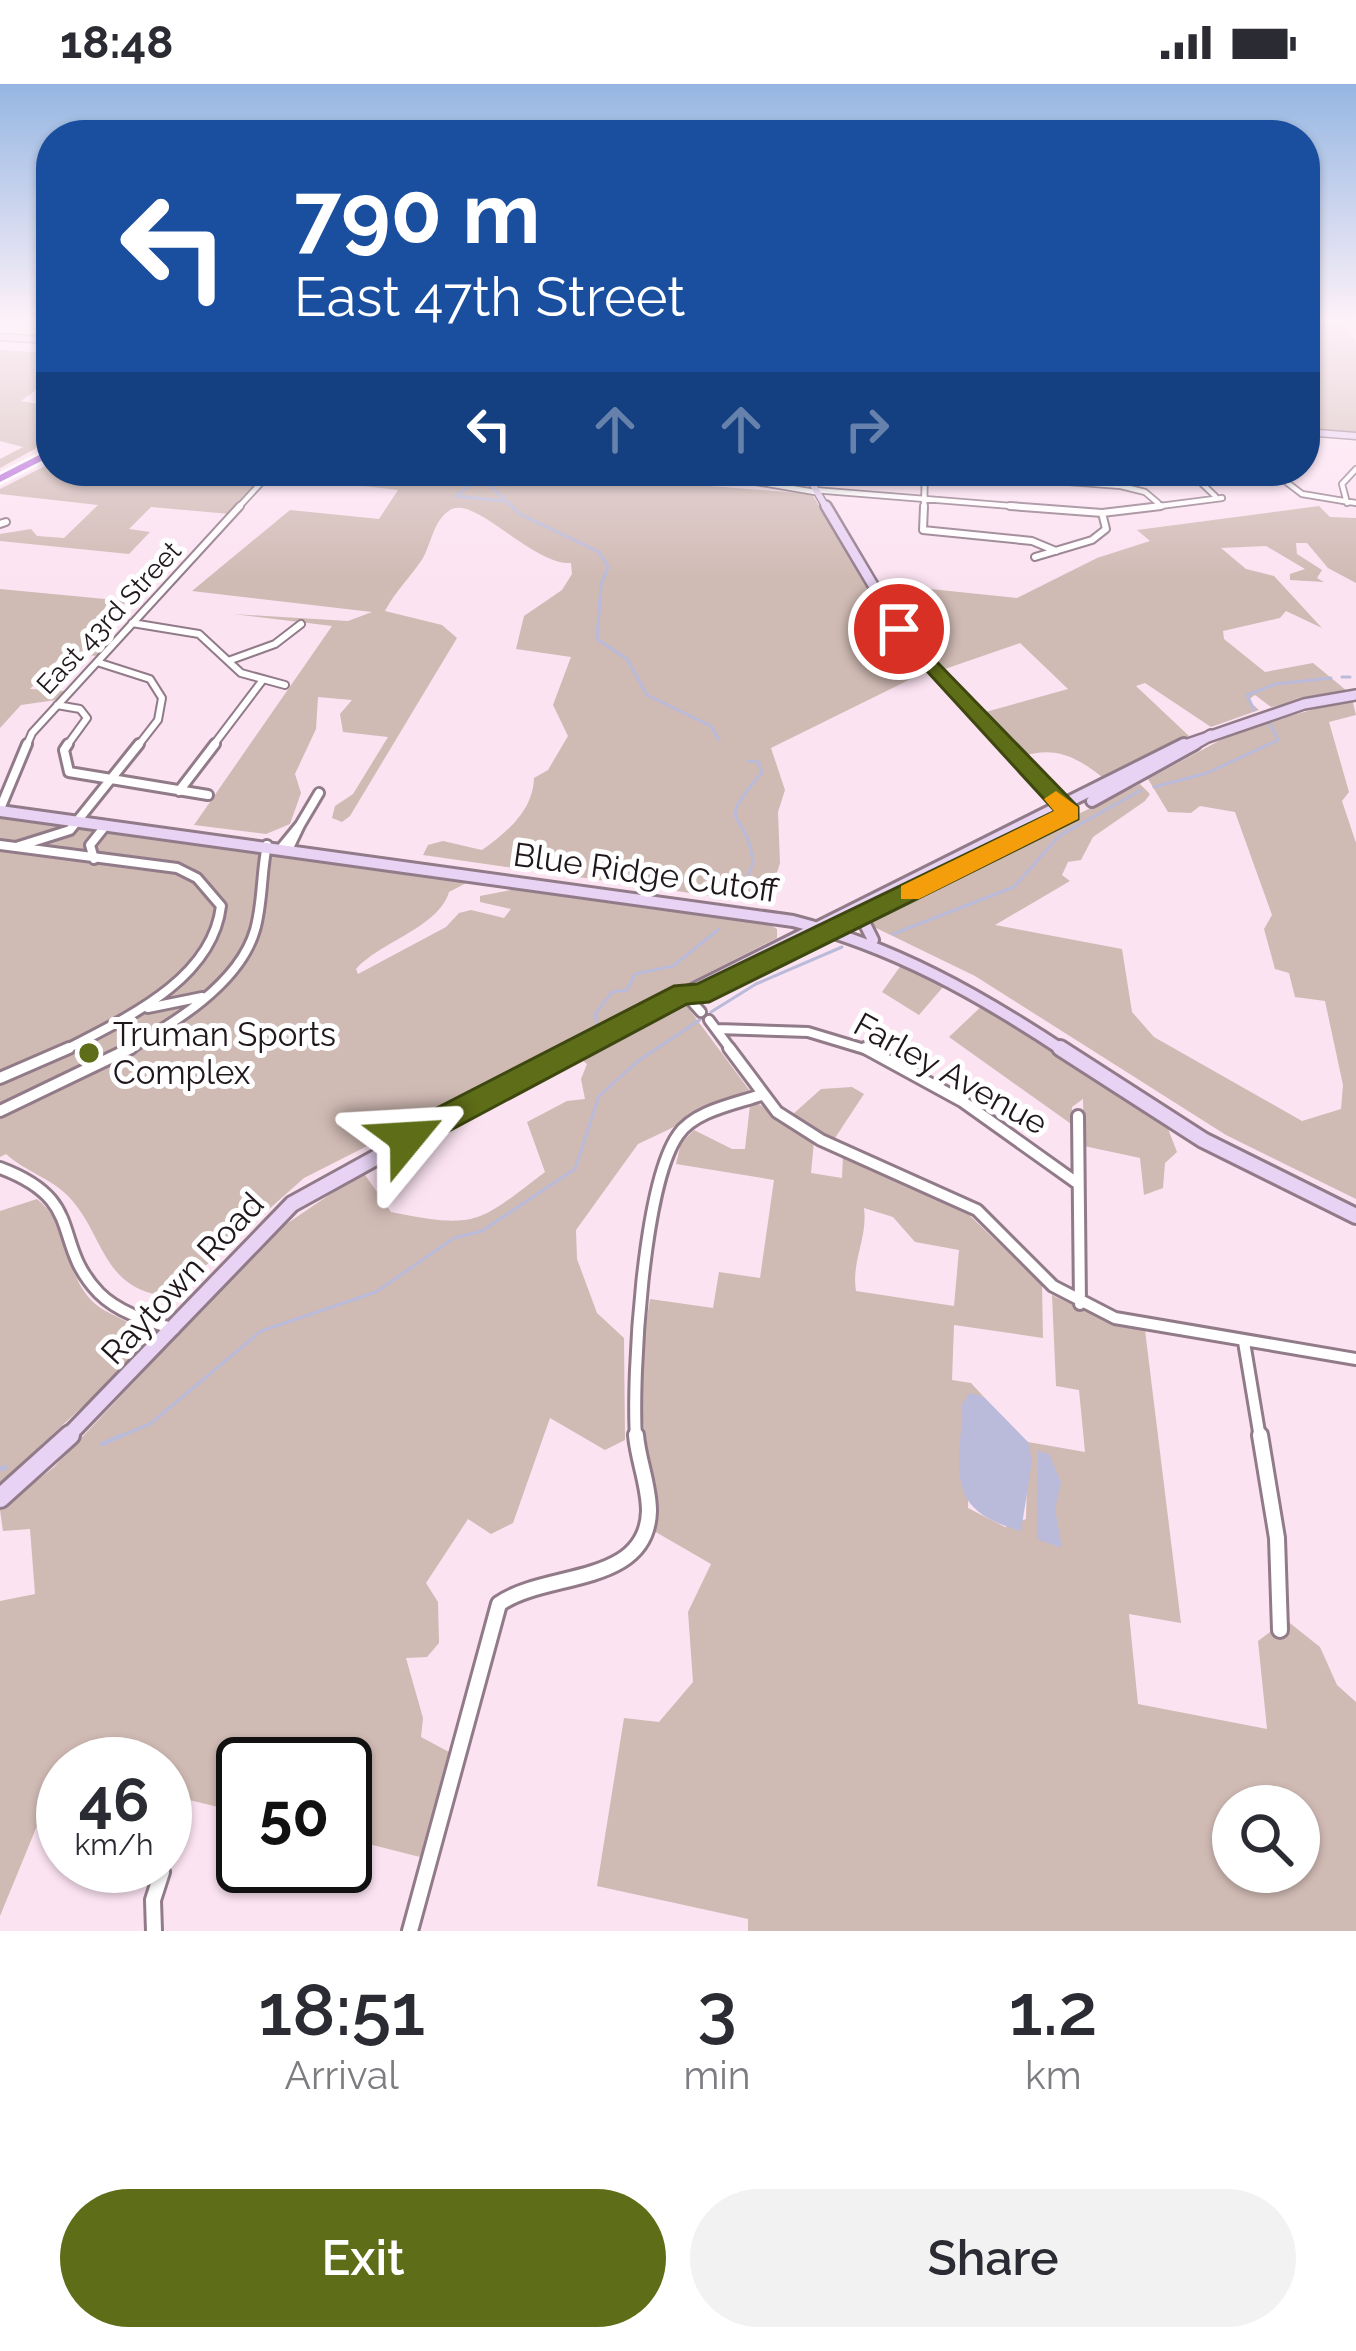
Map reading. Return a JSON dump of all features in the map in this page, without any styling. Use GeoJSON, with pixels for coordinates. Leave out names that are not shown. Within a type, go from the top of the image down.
{"type":"FeatureCollection","features":[{"type":"Feature","properties":{"kind":"highway"},"geometry":{"type":"LineString","coordinates":[[0,476],[36,457]]}},
{"type":"Feature","properties":{"kind":"main road"},"geometry":{"type":"LineString","coordinates":[[1320,434],[1356,436]]}},
{"type":"Feature","properties":{"kind":"main road"},"geometry":{"type":"LineString","coordinates":[[812,486],[899,629],[1067,810]]}},
{"type":"Feature","properties":{"kind":"main road","name":"Raytown Road"},"geometry":{"type":"LineString","coordinates":[[684,993],[700,994],[1139,778],[1210,735],[1271,712],[1356,695]]}},
{"type":"Feature","properties":{"kind":"main road","name":"Blue Ridge Cutoff"},"geometry":{"type":"LineString","coordinates":[[0,810],[768,917],[873,941],[973,988],[1199,1139],[1356,1216]]}},
{"type":"Feature","properties":{"kind":"main road","name":"Raytown Road"},"geometry":{"type":"LineString","coordinates":[[0,1498],[85,1424],[234,1259],[292,1204],[361,1162],[684,993],[781,945],[869,913],[1067,810]]}},
{"type":"Feature","properties":{"kind":"main road"},"geometry":{"type":"LineString","coordinates":[[869,913],[865,927],[873,941]]}},
{"type":"Feature","properties":{"kind":"main road"},"geometry":{"type":"LineString","coordinates":[[768,917],[782,928],[781,945]]}},
{"type":"Feature","properties":{"kind":"street"},"geometry":{"type":"LineString","coordinates":[[1352,503],[1342,484],[1356,469]]}},
{"type":"Feature","properties":{"kind":"street","name":"East 43rd Street"},"geometry":{"type":"LineString","coordinates":[[0,810],[22,747],[258,486]]}},
{"type":"Feature","properties":{"kind":"street"},"geometry":{"type":"LineString","coordinates":[[783,486],[1102,513],[1218,497],[1206,486]]}},
{"type":"Feature","properties":{"kind":"street"},"geometry":{"type":"LineString","coordinates":[[924,486],[923,530],[1031,541],[1056,550]]}},
{"type":"Feature","properties":{"kind":"street"},"geometry":{"type":"LineString","coordinates":[[1109,486],[1133,488],[1159,504]]}},
{"type":"Feature","properties":{"kind":"street"},"geometry":{"type":"LineString","coordinates":[[1292,486],[1302,494],[1352,503]]}},
{"type":"Feature","properties":{"kind":"street"},"geometry":{"type":"LineString","coordinates":[[1035,557],[1103,534],[1102,513]]}},
{"type":"Feature","properties":{"kind":"street"},"geometry":{"type":"LineString","coordinates":[[132,623],[199,634],[228,661],[262,681],[285,685]]}},
{"type":"Feature","properties":{"kind":"street"},"geometry":{"type":"LineString","coordinates":[[228,661],[275,644],[301,624]]}},
{"type":"Feature","properties":{"kind":"street"},"geometry":{"type":"LineString","coordinates":[[5,847],[56,838],[79,820],[158,720],[162,698],[144,675],[97,662]]}},
{"type":"Feature","properties":{"kind":"street"},"geometry":{"type":"LineString","coordinates":[[179,791],[262,681]]}},
{"type":"Feature","properties":{"kind":"street"},"geometry":{"type":"LineString","coordinates":[[57,705],[80,709],[87,718],[64,750],[66,769],[110,782],[208,795]]}},
{"type":"Feature","properties":{"kind":"street"},"geometry":{"type":"LineString","coordinates":[[285,848],[319,793]]}},
{"type":"Feature","properties":{"kind":"street"},"geometry":{"type":"LineString","coordinates":[[94,859],[90,844],[106,825]]}},
{"type":"Feature","properties":{"kind":"street"},"geometry":{"type":"LineString","coordinates":[[0,1111],[65,1082],[207,995],[249,947],[267,845]]}},
{"type":"Feature","properties":{"kind":"street"},"geometry":{"type":"LineString","coordinates":[[5,847],[140,861],[195,876],[212,890],[219,909],[217,934],[206,954],[142,1009]]}},
{"type":"Feature","properties":{"kind":"street"},"geometry":{"type":"LineString","coordinates":[[684,993],[709,1020],[761,1095],[821,1141],[977,1210],[1050,1283],[1080,1304],[1115,1318],[1356,1359]]}},
{"type":"Feature","properties":{"kind":"street"},"geometry":{"type":"LineString","coordinates":[[0,1078],[142,1009],[207,995]]}},
{"type":"Feature","properties":{"kind":"street","name":"Farley Avenue"},"geometry":{"type":"LineString","coordinates":[[709,1020],[790,1029],[861,1046],[1042,1152],[1077,1183]]}},
{"type":"Feature","properties":{"kind":"street"},"geometry":{"type":"LineString","coordinates":[[410,1931],[499,1604],[515,1588],[616,1568],[633,1552],[647,1528],[650,1504],[637,1444],[634,1349],[669,1149],[692,1123],[761,1095]]}},
{"type":"Feature","properties":{"kind":"street"},"geometry":{"type":"LineString","coordinates":[[1078,1116],[1080,1304]]}},
{"type":"Feature","properties":{"kind":"street"},"geometry":{"type":"LineString","coordinates":[[0,1168],[30,1181],[62,1210],[83,1271],[103,1297],[129,1314],[174,1329]]}},
{"type":"Feature","properties":{"kind":"street"},"geometry":{"type":"LineString","coordinates":[[1244,1342],[1276,1538],[1280,1630]]}},
{"type":"Feature","properties":{"kind":"street"},"geometry":{"type":"LineString","coordinates":[[154,1931],[156,1893]]}},
{"type":"Feature","properties":{"kind":"shaded area"},"geometry":{"type":"Polygon","coordinates":[[[0,406],[36,406],[36,448],[0,468],[0,459],[23,447],[0,441],[0,406]]]}},
{"type":"Feature","properties":{"kind":"shaded area"},"geometry":{"type":"Polygon","coordinates":[[[1320,406],[1356,406],[1356,435],[1320,432],[1320,406]]]}},
{"type":"Feature","properties":{"kind":"shaded area"},"geometry":{"type":"Polygon","coordinates":[[[36,471],[36,486],[255,486],[230,514],[151,507],[129,529],[150,532],[129,554],[0,541],[0,534],[31,529],[37,536],[64,538],[98,505],[0,494],[0,489],[36,471]]]}},
{"type":"Feature","properties":{"kind":"shaded area"},"geometry":{"type":"Polygon","coordinates":[[[364,486],[710,486],[812,494],[892,627],[929,670],[771,748],[785,790],[778,812],[780,863],[767,904],[423,855],[428,845],[443,841],[482,850],[501,836],[524,811],[534,778],[548,770],[568,736],[553,705],[571,657],[516,649],[524,616],[562,590],[572,574],[571,563],[539,553],[474,512],[450,510],[385,611],[442,625],[457,638],[350,816],[342,822],[332,818],[335,806],[353,794],[388,737],[343,732],[340,714],[352,700],[318,697],[316,729],[295,774],[301,793],[290,824],[266,834],[194,825],[332,626],[233,614],[348,621],[372,612],[192,591],[290,510],[379,519],[398,490],[364,486]]]}},
{"type":"Feature","properties":{"kind":"shaded area"},"geometry":{"type":"Polygon","coordinates":[[[1319,506],[1330,517],[1356,518],[1356,583],[1328,568],[1307,543],[1296,543],[1297,554],[1322,570],[1317,578],[1324,582],[1290,580],[1290,574],[1305,569],[1266,546],[1221,548],[1246,569],[1274,576],[1322,628],[1286,611],[1280,618],[1223,631],[1224,639],[1265,672],[1313,663],[1347,691],[1271,707],[1255,695],[1248,700],[1259,710],[1211,727],[1145,683],[1136,686],[1189,736],[1107,781],[1058,753],[1023,756],[982,713],[1068,689],[1020,643],[942,670],[884,602],[918,596],[911,587],[1017,598],[1097,558],[1150,541],[1137,530],[1319,506]]]}},
{"type":"Feature","properties":{"kind":"shaded area"},"geometry":{"type":"Polygon","coordinates":[[[0,589],[147,603],[111,604],[85,632],[93,635],[91,641],[110,642],[97,656],[64,653],[30,689],[65,691],[56,700],[21,705],[0,728],[0,589]]]}},
{"type":"Feature","properties":{"kind":"shaded area"},"geometry":{"type":"Polygon","coordinates":[[[1352,699],[1356,715],[1329,722],[1349,792],[1342,801],[1356,843],[1356,1199],[1226,1135],[975,976],[872,926],[877,912],[1140,784],[1150,794],[1145,801],[1093,837],[1081,860],[1068,862],[1062,875],[1070,881],[995,925],[1122,949],[1132,1012],[1154,1037],[1302,1121],[1341,1109],[1343,1085],[1325,1001],[1295,997],[1289,973],[1275,969],[1264,929],[1272,915],[1235,812],[1200,806],[1191,813],[1168,812],[1148,779],[1241,729],[1352,699]]]}},
{"type":"Feature","properties":{"kind":"shaded area"},"geometry":{"type":"Polygon","coordinates":[[[0,816],[472,880],[449,892],[422,925],[366,959],[356,969],[358,974],[446,927],[459,913],[471,910],[504,918],[511,909],[480,902],[480,896],[516,889],[767,923],[777,929],[777,938],[304,1178],[186,1283],[154,1294],[123,1279],[62,1190],[6,1154],[0,1157],[0,816]]]}},
{"type":"Feature","properties":{"kind":"shaded area"},"geometry":{"type":"Polygon","coordinates":[[[904,961],[949,980],[919,1015],[882,992],[904,961]]]}},
{"type":"Feature","properties":{"kind":"shaded area"},"geometry":{"type":"Polygon","coordinates":[[[986,1002],[1167,1126],[1177,1152],[1165,1163],[1163,1188],[1144,1195],[1140,1158],[1084,1146],[1083,1099],[1072,1107],[1074,1126],[949,1037],[986,1002]]]}},
{"type":"Feature","properties":{"kind":"shaded area"},"geometry":{"type":"Polygon","coordinates":[[[686,1005],[750,1091],[638,1144],[576,1230],[577,1259],[597,1313],[624,1338],[625,1440],[605,1450],[550,1418],[513,1523],[491,1534],[468,1519],[426,1583],[438,1602],[439,1643],[427,1657],[406,1658],[423,1718],[421,1737],[449,1752],[420,1857],[372,1845],[372,1737],[216,1737],[216,1806],[192,1801],[192,1737],[36,1737],[36,1828],[0,1916],[0,1601],[35,1594],[30,1529],[3,1531],[0,1510],[54,1467],[276,1231],[363,1172],[391,1212],[460,1221],[489,1212],[545,1172],[527,1122],[567,1101],[585,1099],[581,1079],[587,1064],[581,1059],[686,1005]]]}},
{"type":"Feature","properties":{"kind":"shaded area"},"geometry":{"type":"Polygon","coordinates":[[[852,1087],[864,1094],[833,1141],[792,1115],[821,1089],[852,1087]]]}},
{"type":"Feature","properties":{"kind":"shaded area"},"geometry":{"type":"Polygon","coordinates":[[[759,1104],[814,1141],[811,1173],[842,1178],[843,1154],[961,1207],[1042,1285],[1043,1338],[954,1325],[952,1380],[971,1383],[984,1397],[970,1394],[968,1508],[1005,1527],[1026,1519],[1028,1442],[1085,1452],[1079,1390],[1056,1386],[1052,1295],[1115,1325],[1145,1330],[1181,1623],[1129,1614],[1138,1704],[1267,1729],[1258,1641],[1286,1620],[1320,1647],[1337,1685],[1356,1702],[1356,1931],[748,1931],[748,1919],[597,1886],[624,1718],[659,1722],[693,1682],[688,1612],[711,1564],[654,1531],[656,1503],[641,1390],[650,1299],[713,1308],[719,1272],[760,1278],[774,1180],[676,1164],[681,1143],[694,1130],[732,1149],[745,1149],[750,1105],[759,1104]],[[864,1208],[856,1291],[954,1306],[959,1250],[915,1242],[893,1217],[864,1208]]]}},
{"type":"Feature","properties":{"kind":"shaded area"},"geometry":{"type":"Polygon","coordinates":[[[37,1199],[56,1222],[91,1300],[146,1339],[133,1360],[0,1483],[0,1211],[37,1199]]]}},
{"type":"Feature","properties":{"kind":"water"},"geometry":{"type":"Polygon","coordinates":[[[970,1393],[984,1397],[1028,1442],[1032,1461],[1021,1531],[978,1512],[961,1485],[962,1404],[970,1393]]]}},
{"type":"Feature","properties":{"kind":"water"},"geometry":{"type":"Polygon","coordinates":[[[1038,1451],[1049,1454],[1061,1482],[1055,1509],[1062,1548],[1037,1539],[1038,1451]]]}},
{"type":"Feature","properties":{"kind":"waterway"},"geometry":{"type":"LineString","coordinates":[[469,486],[456,496],[502,501]]}},
{"type":"Feature","properties":{"kind":"waterway"},"geometry":{"type":"LineString","coordinates":[[490,486],[520,514],[599,552],[608,567],[601,585],[597,639],[627,659],[647,695],[711,726],[719,740]]}},
{"type":"Feature","properties":{"kind":"waterway"},"geometry":{"type":"LineString","coordinates":[[1342,677],[1350,677]]}},
{"type":"Feature","properties":{"kind":"waterway"},"geometry":{"type":"LineString","coordinates":[[1254,710],[1247,695],[1276,684],[1331,678]]}},
{"type":"Feature","properties":{"kind":"waterway"},"geometry":{"type":"LineString","coordinates":[[1154,787],[1207,773],[1278,740],[1270,724]]}},
{"type":"Feature","properties":{"kind":"waterway"},"geometry":{"type":"LineString","coordinates":[[739,898],[753,863],[735,812],[762,772],[758,762],[748,761]]}},
{"type":"Feature","properties":{"kind":"waterway"},"geometry":{"type":"LineString","coordinates":[[893,934],[1014,887],[1059,836],[1141,790]]}},
{"type":"Feature","properties":{"kind":"waterway"},"geometry":{"type":"LineString","coordinates":[[597,1025],[595,1014],[612,992],[627,990],[635,974],[673,966],[719,929]]}},
{"type":"Feature","properties":{"kind":"waterway"},"geometry":{"type":"LineString","coordinates":[[711,1012],[756,984],[842,947]]}},
{"type":"Feature","properties":{"kind":"waterway"},"geometry":{"type":"LineString","coordinates":[[116,1438],[150,1424],[261,1331],[376,1292],[454,1238],[482,1231],[575,1169],[599,1096],[638,1061],[701,1019]]}},
{"type":"Feature","properties":{"kind":"waterway"},"geometry":{"type":"LineString","coordinates":[[116,1438],[123,1435]]}},
{"type":"Feature","properties":{"kind":"waterway"},"geometry":{"type":"LineString","coordinates":[[102,1444],[116,1438]]}},
{"type":"Feature","properties":{"kind":"waterway"},"geometry":{"type":"LineString","coordinates":[[0,1469],[6,1467]]}},
{"type":"Feature","properties":{"kind":"slow traffic"},"geometry":{"type":"LineString","coordinates":[[910,893],[1070,813],[1056,799]]}},
{"type":"Feature","properties":{"kind":"place","name":"Truman Sports Complex"},"geometry":{"type":"Point","coordinates":[89,1053]}},
{"type":"Feature","properties":{"kind":"route"},"geometry":{"type":"LineString","coordinates":[[407,1138],[684,993],[700,994],[1070,813],[899,629]]}}]}
